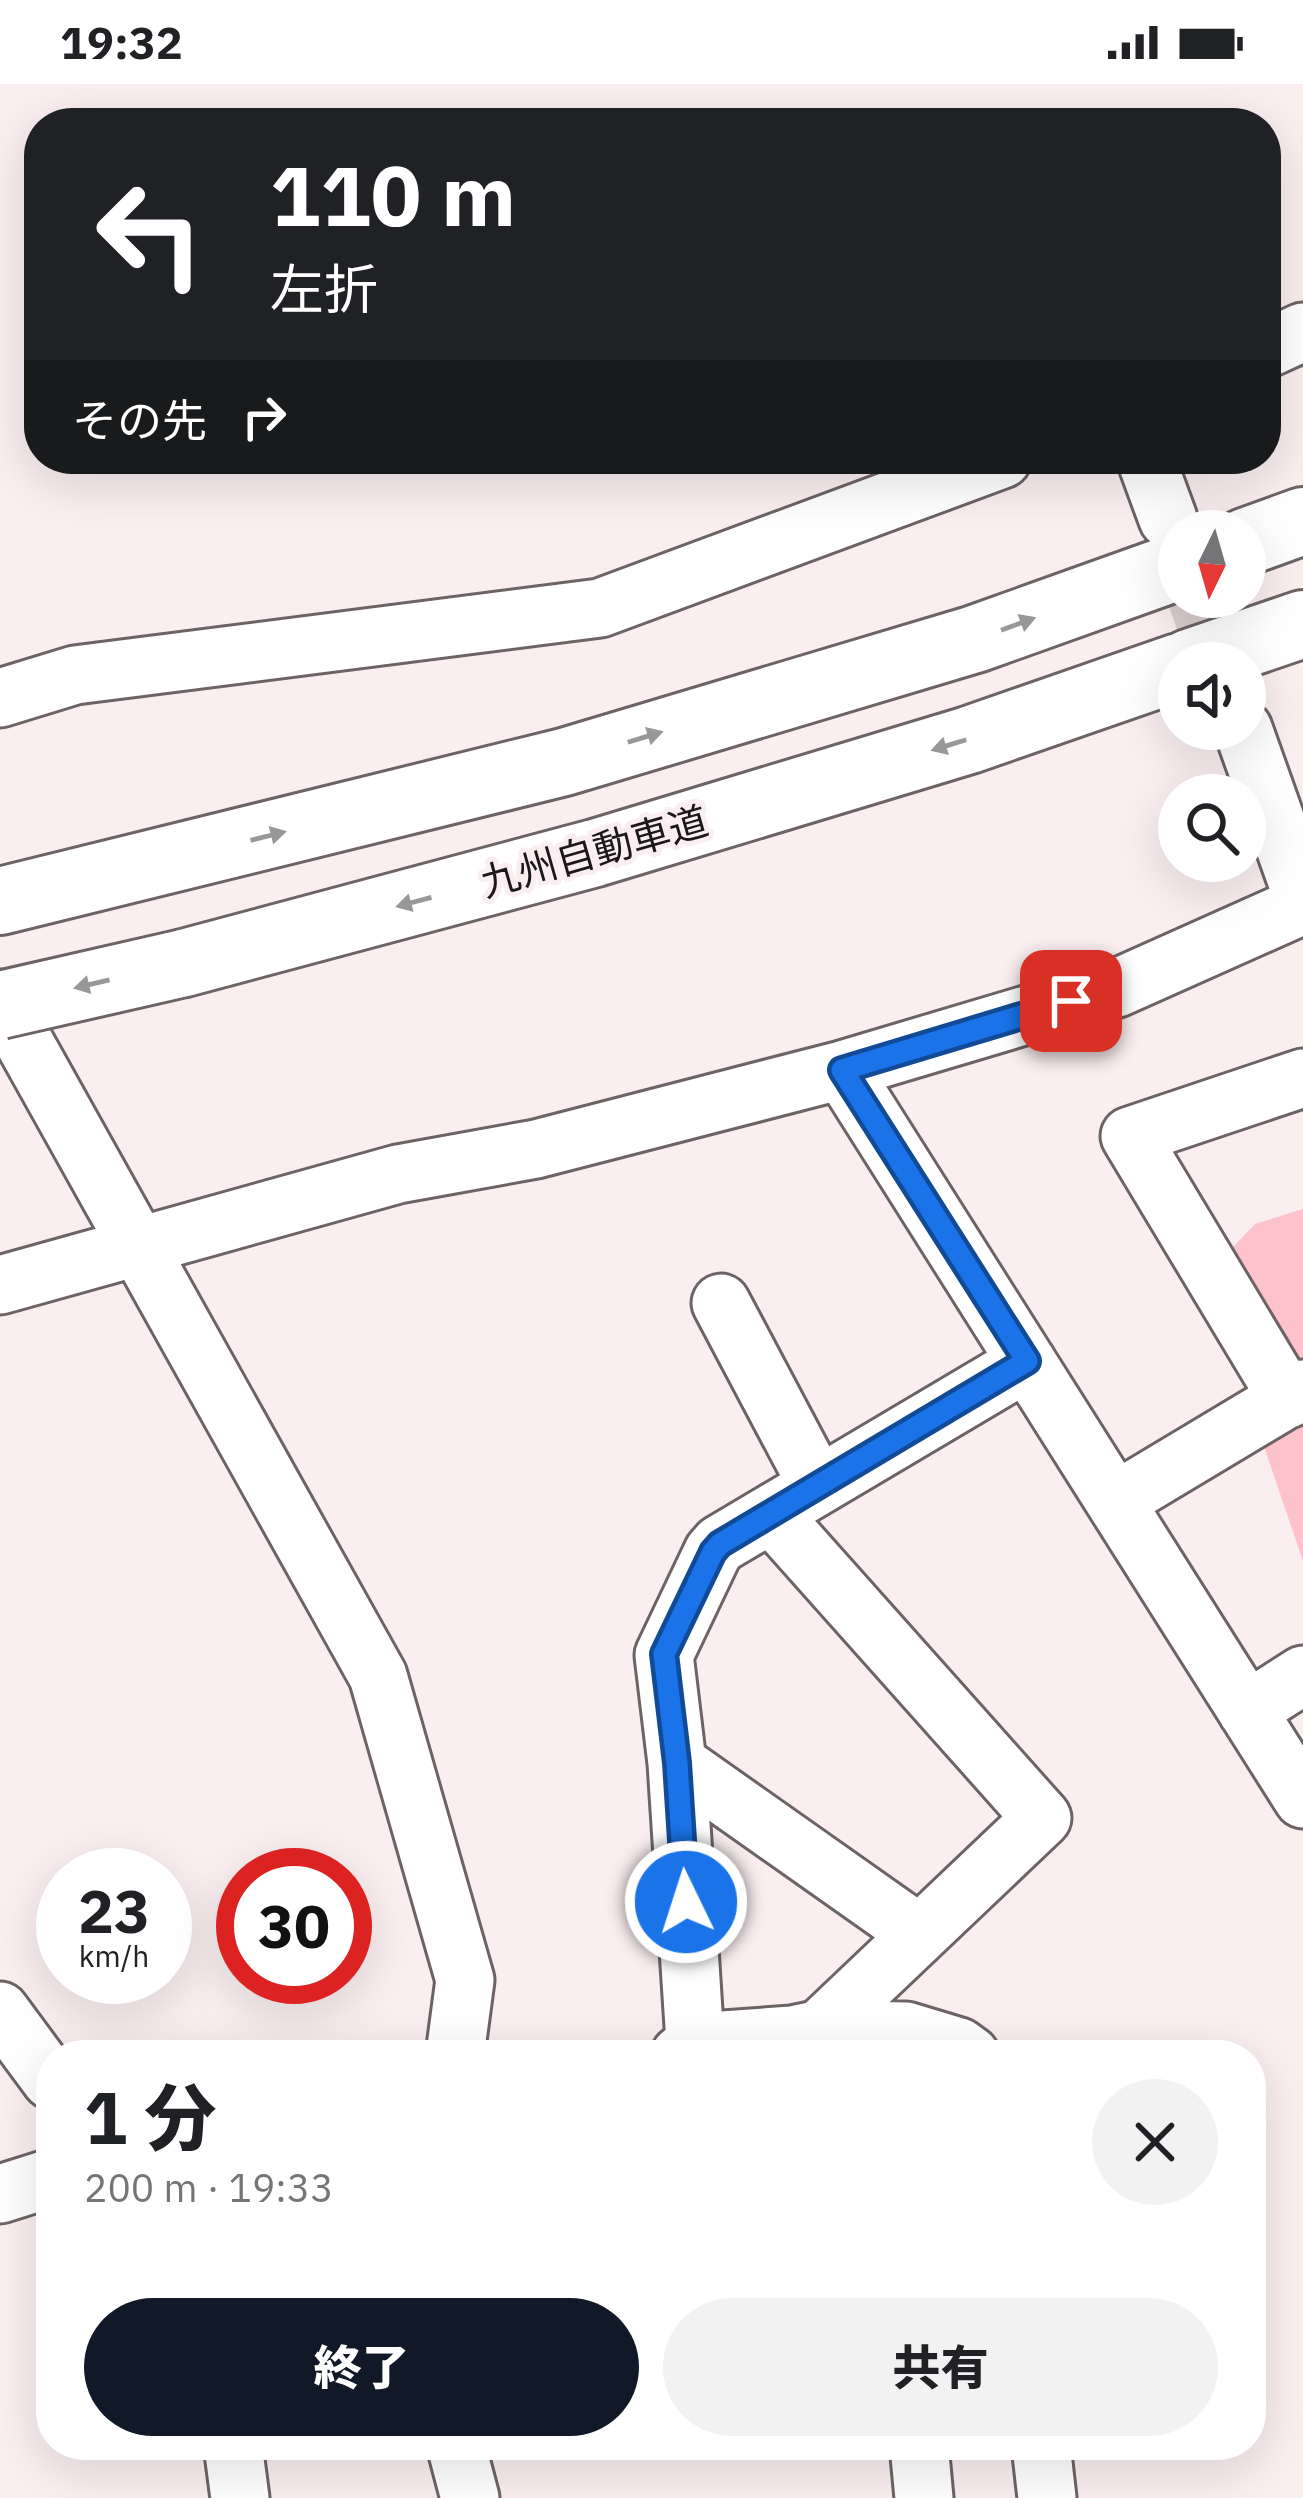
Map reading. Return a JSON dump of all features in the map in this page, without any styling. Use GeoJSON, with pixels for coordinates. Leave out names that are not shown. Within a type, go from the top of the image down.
{"type":"FeatureCollection","features":[{"type":"Feature","properties":{"kind":"highway"},"geometry":{"type":"LineString","coordinates":[[1266,534],[1303,521]]}},
{"type":"Feature","properties":{"kind":"highway"},"geometry":{"type":"LineString","coordinates":[[0,901],[564,762],[975,639],[1158,549]]}},
{"type":"Feature","properties":{"kind":"highway"},"geometry":{"type":"LineString","coordinates":[[1249,642],[1303,623]]}},
{"type":"Feature","properties":{"kind":"highway","name":"九州自動車道"},"geometry":{"type":"LineString","coordinates":[[0,1002],[184,963],[617,847],[969,740],[1158,674]]}},
{"type":"Feature","properties":{"kind":"street"},"geometry":{"type":"LineString","coordinates":[[0,698],[75,675],[600,608],[962,474]]}},
{"type":"Feature","properties":{"kind":"street"},"geometry":{"type":"LineString","coordinates":[[1151,474],[1163,510]]}},
{"type":"Feature","properties":{"kind":"street"},"geometry":{"type":"LineString","coordinates":[[0,1285],[398,1174],[536,1149],[842,1070],[1117,988],[1303,902],[1250,750]]}},
{"type":"Feature","properties":{"kind":"street"},"geometry":{"type":"LineString","coordinates":[[0,1002],[378,1676],[465,1980],[457,2040]]}},
{"type":"Feature","properties":{"kind":"street"},"geometry":{"type":"LineString","coordinates":[[842,1070],[1303,1799]]}},
{"type":"Feature","properties":{"kind":"street"},"geometry":{"type":"LineString","coordinates":[[1116,1502],[1295,1394],[1130,1136],[1303,1078]]}},
{"type":"Feature","properties":{"kind":"street"},"geometry":{"type":"LineString","coordinates":[[721,1303],[794,1500],[1042,1818],[820,2029]]}},
{"type":"Feature","properties":{"kind":"street"},"geometry":{"type":"LineString","coordinates":[[687,2040],[677,1763],[664,1654],[713,1552],[1027,1361]]}},
{"type":"Feature","properties":{"kind":"street"},"geometry":{"type":"LineString","coordinates":[[1247,1711],[1303,1675]]}},
{"type":"Feature","properties":{"kind":"street"},"geometry":{"type":"LineString","coordinates":[[677,1763],[918,1933]]}},
{"type":"Feature","properties":{"kind":"street"},"geometry":{"type":"LineString","coordinates":[[0,2011],[36,2060]]}},
{"type":"Feature","properties":{"kind":"street"},"geometry":{"type":"LineString","coordinates":[[752,2040],[820,2029],[906,2031],[936,2040]]}},
{"type":"Feature","properties":{"kind":"street"},"geometry":{"type":"LineString","coordinates":[[0,2194],[36,2183]]}},
{"type":"Feature","properties":{"kind":"street"},"geometry":{"type":"LineString","coordinates":[[235,2460],[240,2498]]}},
{"type":"Feature","properties":{"kind":"street"},"geometry":{"type":"LineString","coordinates":[[460,2460],[470,2498]]}},
{"type":"Feature","properties":{"kind":"street"},"geometry":{"type":"LineString","coordinates":[[920,2460],[924,2498]]}},
{"type":"Feature","properties":{"kind":"street"},"geometry":{"type":"LineString","coordinates":[[1043,2460],[1048,2498]]}},
{"type":"Feature","properties":{"kind":"shaded area"},"geometry":{"type":"Polygon","coordinates":[[[1303,1209],[1303,1561],[1243,1385],[1223,1278],[1232,1248],[1255,1224],[1303,1209]]]}},
{"type":"Feature","properties":{"kind":"tunnel"},"geometry":{"type":"LineString","coordinates":[[1203,618],[1212,642]]}},
{"type":"Feature","properties":{"kind":"route"},"geometry":{"type":"LineString","coordinates":[[686,1902],[664,1654],[713,1552],[1027,1361],[842,1070],[1071,1001]]}}]}
